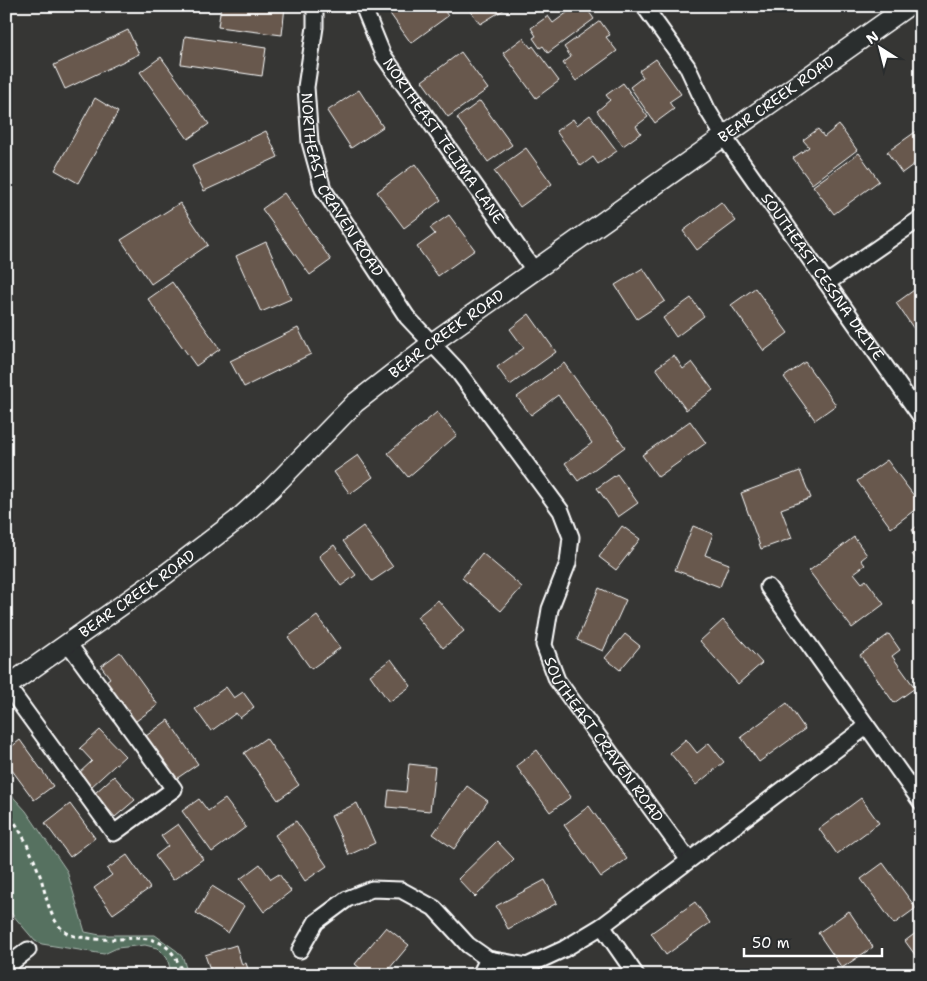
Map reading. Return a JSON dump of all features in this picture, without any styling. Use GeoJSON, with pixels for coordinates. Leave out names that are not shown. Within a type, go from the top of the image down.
{"type":"FeatureCollection","features":[{"type":"Feature","properties":{"kind":"street","name":"NORTHEAST CRAVEN ROAD"},"geometry":{"type":"LineString","coordinates":[[315,6],[315,27],[306,87],[310,142],[323,189],[407,317],[432,343]]}},
{"type":"Feature","properties":{"kind":"street","name":"NORTHEAST TELIMA LANE"},"geometry":{"type":"LineString","coordinates":[[363,6],[384,55],[534,270]]}},
{"type":"Feature","properties":{"kind":"street","name":"SOUTHEAST CESSNA DRIVE"},"geometry":{"type":"LineString","coordinates":[[644,6],[687,66],[707,109],[724,137],[921,417]]}},
{"type":"Feature","properties":{"kind":"street","name":"BEAR CREEK ROAD"},"geometry":{"type":"LineString","coordinates":[[7,687],[166,574],[237,520],[271,489],[355,404],[432,343],[908,6]]}},
{"type":"Feature","properties":{"kind":"street"},"geometry":{"type":"LineString","coordinates":[[827,283],[921,218]]}},
{"type":"Feature","properties":{"kind":"street","name":"SOUTHEAST CRAVEN ROAD"},"geometry":{"type":"LineString","coordinates":[[432,343],[457,370],[561,511],[571,537],[568,563],[550,609],[544,645],[557,680],[688,859]]}},
{"type":"Feature","properties":{"kind":"street"},"geometry":{"type":"LineString","coordinates":[[768,587],[921,802]]}},
{"type":"Feature","properties":{"kind":"street"},"geometry":{"type":"LineString","coordinates":[[7,687],[114,833],[174,789],[68,643]]}},
{"type":"Feature","properties":{"kind":"street"},"geometry":{"type":"LineString","coordinates":[[300,950],[316,922],[347,899],[372,889],[401,890],[434,908],[468,945],[488,959],[527,966],[564,949],[602,926],[866,726]]}},
{"type":"Feature","properties":{"kind":"street"},"geometry":{"type":"LineString","coordinates":[[602,926],[636,975]]}},
{"type":"Feature","properties":{"kind":"street"},"geometry":{"type":"LineString","coordinates":[[6,967],[28,950]]}},
{"type":"Feature","properties":{"kind":"street"},"geometry":{"type":"LineString","coordinates":[[480,975],[488,959]]}},
{"type":"Feature","properties":{"kind":"path"},"geometry":{"type":"LineString","coordinates":[[6,810],[26,842],[57,924],[70,935],[91,939],[119,940],[145,937],[158,940],[178,961],[183,975]]}},
{"type":"Feature","properties":{"kind":"green space"},"geometry":{"type":"Polygon","coordinates":[[[6,789],[26,811],[67,871],[85,932],[100,935],[155,935],[177,951],[183,958],[188,975],[172,975],[167,958],[157,948],[145,945],[117,948],[104,954],[42,944],[35,941],[6,907],[6,834],[8,821],[6,818],[6,789]]]}},
{"type":"Feature","properties":{"kind":"building"},"geometry":{"type":"Polygon","coordinates":[[[148,6],[167,6],[166,11],[148,6]]]}},
{"type":"Feature","properties":{"kind":"building"},"geometry":{"type":"Polygon","coordinates":[[[221,6],[285,6],[282,35],[218,27],[221,6]]]}},
{"type":"Feature","properties":{"kind":"building"},"geometry":{"type":"Polygon","coordinates":[[[389,6],[441,6],[448,16],[411,43],[386,8],[389,6]]]}},
{"type":"Feature","properties":{"kind":"building"},"geometry":{"type":"Polygon","coordinates":[[[467,6],[510,6],[480,24],[467,6]]]}},
{"type":"Feature","properties":{"kind":"building"},"geometry":{"type":"Polygon","coordinates":[[[576,6],[585,6],[594,19],[548,53],[543,46],[540,48],[533,38],[536,36],[531,28],[548,16],[553,23],[576,6]]]}},
{"type":"Feature","properties":{"kind":"building"},"geometry":{"type":"Polygon","coordinates":[[[600,21],[610,35],[606,37],[617,51],[576,81],[563,63],[571,57],[564,47],[600,21]]]}},
{"type":"Feature","properties":{"kind":"building"},"geometry":{"type":"Polygon","coordinates":[[[128,30],[139,54],[65,89],[54,65],[128,30]]]}},
{"type":"Feature","properties":{"kind":"building"},"geometry":{"type":"Polygon","coordinates":[[[185,36],[266,48],[262,76],[181,64],[185,36]]]}},
{"type":"Feature","properties":{"kind":"building"},"geometry":{"type":"Polygon","coordinates":[[[523,38],[531,48],[533,46],[559,81],[536,98],[503,53],[523,38]]]}},
{"type":"Feature","properties":{"kind":"building"},"geometry":{"type":"Polygon","coordinates":[[[461,52],[488,89],[448,117],[422,81],[461,52]]]}},
{"type":"Feature","properties":{"kind":"building"},"geometry":{"type":"Polygon","coordinates":[[[161,57],[209,124],[188,139],[140,72],[161,57]]]}},
{"type":"Feature","properties":{"kind":"building"},"geometry":{"type":"Polygon","coordinates":[[[656,59],[681,94],[669,102],[674,109],[655,123],[630,87],[643,77],[639,71],[656,59]]]}},
{"type":"Feature","properties":{"kind":"building"},"geometry":{"type":"Polygon","coordinates":[[[623,83],[648,117],[636,126],[641,133],[623,146],[597,111],[610,100],[606,95],[623,83]]]}},
{"type":"Feature","properties":{"kind":"building"},"geometry":{"type":"Polygon","coordinates":[[[359,90],[383,127],[351,148],[327,111],[359,90]]]}},
{"type":"Feature","properties":{"kind":"building"},"geometry":{"type":"Polygon","coordinates":[[[95,98],[118,112],[78,183],[55,170],[95,98]]]}},
{"type":"Feature","properties":{"kind":"building"},"geometry":{"type":"Polygon","coordinates":[[[480,101],[512,145],[488,162],[457,118],[480,101]]]}},
{"type":"Feature","properties":{"kind":"building"},"geometry":{"type":"Polygon","coordinates":[[[590,115],[617,151],[598,164],[593,157],[581,166],[556,131],[573,119],[577,125],[590,115]]]}},
{"type":"Feature","properties":{"kind":"building"},"geometry":{"type":"Polygon","coordinates":[[[839,125],[857,150],[812,184],[793,158],[809,147],[803,140],[818,129],[824,137],[839,125]]]}},
{"type":"Feature","properties":{"kind":"building"},"geometry":{"type":"Polygon","coordinates":[[[921,128],[921,159],[902,173],[887,152],[921,128]]]}},
{"type":"Feature","properties":{"kind":"building"},"geometry":{"type":"Polygon","coordinates":[[[266,131],[278,157],[204,191],[192,166],[266,131]]]}},
{"type":"Feature","properties":{"kind":"building"},"geometry":{"type":"Polygon","coordinates":[[[526,148],[552,184],[520,207],[494,171],[526,148]]]}},
{"type":"Feature","properties":{"kind":"building"},"geometry":{"type":"Polygon","coordinates":[[[859,153],[879,181],[834,214],[813,186],[859,153]]]}},
{"type":"Feature","properties":{"kind":"building"},"geometry":{"type":"Polygon","coordinates":[[[415,164],[441,200],[404,228],[377,192],[415,164]]]}},
{"type":"Feature","properties":{"kind":"building"},"geometry":{"type":"Polygon","coordinates":[[[284,193],[331,260],[310,275],[262,209],[284,193]]]}},
{"type":"Feature","properties":{"kind":"building"},"geometry":{"type":"Polygon","coordinates":[[[721,202],[736,221],[697,250],[683,231],[721,202]]]}},
{"type":"Feature","properties":{"kind":"building"},"geometry":{"type":"Polygon","coordinates":[[[180,203],[208,245],[151,284],[121,240],[180,203]]]}},
{"type":"Feature","properties":{"kind":"building"},"geometry":{"type":"Polygon","coordinates":[[[449,215],[475,250],[438,276],[417,247],[435,234],[430,228],[449,215]]]}},
{"type":"Feature","properties":{"kind":"building"},"geometry":{"type":"Polygon","coordinates":[[[266,242],[291,299],[261,312],[236,256],[266,242]]]}},
{"type":"Feature","properties":{"kind":"building"},"geometry":{"type":"Polygon","coordinates":[[[643,268],[665,301],[637,319],[615,285],[643,268]]]}},
{"type":"Feature","properties":{"kind":"building"},"geometry":{"type":"Polygon","coordinates":[[[172,282],[220,349],[196,366],[148,299],[172,282]]]}},
{"type":"Feature","properties":{"kind":"building"},"geometry":{"type":"Polygon","coordinates":[[[921,285],[921,325],[914,329],[896,303],[921,285]]]}},
{"type":"Feature","properties":{"kind":"building"},"geometry":{"type":"Polygon","coordinates":[[[755,288],[788,333],[764,351],[731,305],[755,288]]]}},
{"type":"Feature","properties":{"kind":"building"},"geometry":{"type":"Polygon","coordinates":[[[691,298],[704,316],[676,337],[663,318],[691,298]]]}},
{"type":"Feature","properties":{"kind":"building"},"geometry":{"type":"Polygon","coordinates":[[[529,314],[556,352],[510,385],[497,367],[524,348],[510,329],[529,314]]]}},
{"type":"Feature","properties":{"kind":"building"},"geometry":{"type":"Polygon","coordinates":[[[298,328],[311,354],[244,387],[230,361],[298,328]]]}},
{"type":"Feature","properties":{"kind":"building"},"geometry":{"type":"Polygon","coordinates":[[[674,355],[683,369],[692,362],[713,390],[686,410],[656,368],[674,355]]]}},
{"type":"Feature","properties":{"kind":"building"},"geometry":{"type":"Polygon","coordinates":[[[805,362],[836,405],[815,420],[784,377],[805,362]]]}},
{"type":"Feature","properties":{"kind":"building"},"geometry":{"type":"Polygon","coordinates":[[[564,363],[625,447],[578,481],[565,463],[592,443],[558,395],[531,415],[517,397],[564,363]]]}},
{"type":"Feature","properties":{"kind":"building"},"geometry":{"type":"Polygon","coordinates":[[[437,412],[457,435],[408,477],[388,453],[437,412]]]}},
{"type":"Feature","properties":{"kind":"building"},"geometry":{"type":"Polygon","coordinates":[[[690,421],[706,443],[658,477],[642,455],[690,421]]]}},
{"type":"Feature","properties":{"kind":"building"},"geometry":{"type":"Polygon","coordinates":[[[358,455],[373,477],[350,494],[334,472],[358,455]]]}},
{"type":"Feature","properties":{"kind":"building"},"geometry":{"type":"Polygon","coordinates":[[[887,460],[921,505],[891,528],[857,481],[887,460]]]}},
{"type":"Feature","properties":{"kind":"building"},"geometry":{"type":"Polygon","coordinates":[[[800,471],[811,498],[781,509],[792,538],[761,549],[741,493],[800,471]]]}},
{"type":"Feature","properties":{"kind":"building"},"geometry":{"type":"Polygon","coordinates":[[[617,474],[638,503],[618,517],[597,488],[617,474]]]}},
{"type":"Feature","properties":{"kind":"building"},"geometry":{"type":"Polygon","coordinates":[[[921,523],[921,542],[912,530],[921,523]]]}},
{"type":"Feature","properties":{"kind":"building"},"geometry":{"type":"Polygon","coordinates":[[[363,526],[393,567],[372,581],[343,541],[363,526]]]}},
{"type":"Feature","properties":{"kind":"building"},"geometry":{"type":"Polygon","coordinates":[[[622,526],[640,539],[616,570],[599,557],[622,526]]]}},
{"type":"Feature","properties":{"kind":"building"},"geometry":{"type":"Polygon","coordinates":[[[693,526],[713,534],[705,555],[729,564],[720,587],[675,570],[693,526]]]}},
{"type":"Feature","properties":{"kind":"building"},"geometry":{"type":"Polygon","coordinates":[[[854,537],[867,555],[861,560],[865,565],[854,573],[862,583],[866,580],[884,604],[852,628],[809,571],[854,537]]]}},
{"type":"Feature","properties":{"kind":"building"},"geometry":{"type":"Polygon","coordinates":[[[334,545],[356,575],[341,586],[319,556],[334,545]]]}},
{"type":"Feature","properties":{"kind":"building"},"geometry":{"type":"Polygon","coordinates":[[[921,548],[921,566],[912,554],[921,548]]]}},
{"type":"Feature","properties":{"kind":"building"},"geometry":{"type":"Polygon","coordinates":[[[482,553],[522,587],[501,611],[462,578],[482,553]]]}},
{"type":"Feature","properties":{"kind":"building"},"geometry":{"type":"Polygon","coordinates":[[[599,588],[626,600],[603,651],[577,640],[599,588]]]}},
{"type":"Feature","properties":{"kind":"building"},"geometry":{"type":"Polygon","coordinates":[[[438,600],[464,631],[443,648],[417,617],[438,600]]]}},
{"type":"Feature","properties":{"kind":"building"},"geometry":{"type":"Polygon","coordinates":[[[317,616],[340,648],[311,669],[288,637],[317,616]]]}},
{"type":"Feature","properties":{"kind":"building"},"geometry":{"type":"Polygon","coordinates":[[[723,620],[762,663],[738,684],[700,641],[723,620]]]}},
{"type":"Feature","properties":{"kind":"building"},"geometry":{"type":"Polygon","coordinates":[[[625,634],[640,646],[620,670],[605,658],[625,634]]]}},
{"type":"Feature","properties":{"kind":"building"},"geometry":{"type":"Polygon","coordinates":[[[889,634],[900,650],[892,656],[915,688],[894,703],[860,655],[889,634]]]}},
{"type":"Feature","properties":{"kind":"building"},"geometry":{"type":"Polygon","coordinates":[[[120,652],[158,705],[132,724],[102,684],[110,678],[101,666],[120,652]]]}},
{"type":"Feature","properties":{"kind":"building"},"geometry":{"type":"Polygon","coordinates":[[[391,659],[411,686],[389,702],[370,675],[391,659]]]}},
{"type":"Feature","properties":{"kind":"building"},"geometry":{"type":"Polygon","coordinates":[[[226,687],[234,698],[243,692],[254,707],[240,718],[236,713],[211,731],[195,709],[226,687]]]}},
{"type":"Feature","properties":{"kind":"building"},"geometry":{"type":"Polygon","coordinates":[[[787,703],[805,729],[759,762],[741,737],[787,703]]]}},
{"type":"Feature","properties":{"kind":"building"},"geometry":{"type":"Polygon","coordinates":[[[168,720],[198,764],[176,779],[146,736],[168,720]]]}},
{"type":"Feature","properties":{"kind":"building"},"geometry":{"type":"Polygon","coordinates":[[[100,730],[125,756],[91,787],[78,774],[92,761],[80,748],[100,730]]]}},
{"type":"Feature","properties":{"kind":"building"},"geometry":{"type":"Polygon","coordinates":[[[266,738],[299,785],[278,800],[244,753],[266,738]]]}},
{"type":"Feature","properties":{"kind":"building"},"geometry":{"type":"Polygon","coordinates":[[[686,739],[697,753],[709,743],[724,762],[696,785],[670,753],[686,739]]]}},
{"type":"Feature","properties":{"kind":"building"},"geometry":{"type":"Polygon","coordinates":[[[20,740],[53,786],[34,800],[6,762],[6,751],[20,740]]]}},
{"type":"Feature","properties":{"kind":"building"},"geometry":{"type":"Polygon","coordinates":[[[537,750],[571,797],[550,812],[516,766],[537,750]]]}},
{"type":"Feature","properties":{"kind":"building"},"geometry":{"type":"Polygon","coordinates":[[[409,764],[435,767],[430,811],[387,807],[389,790],[406,792],[409,764]]]}},
{"type":"Feature","properties":{"kind":"building"},"geometry":{"type":"Polygon","coordinates":[[[114,776],[135,800],[115,817],[95,793],[114,776]]]}},
{"type":"Feature","properties":{"kind":"building"},"geometry":{"type":"Polygon","coordinates":[[[467,786],[488,801],[454,849],[433,834],[467,786]]]}},
{"type":"Feature","properties":{"kind":"building"},"geometry":{"type":"Polygon","coordinates":[[[861,798],[879,823],[837,854],[819,829],[861,798]]]}},
{"type":"Feature","properties":{"kind":"building"},"geometry":{"type":"Polygon","coordinates":[[[199,799],[208,811],[225,799],[246,827],[212,852],[182,811],[199,799]]]}},
{"type":"Feature","properties":{"kind":"building"},"geometry":{"type":"Polygon","coordinates":[[[357,803],[375,843],[349,855],[331,816],[357,803]]]}},
{"type":"Feature","properties":{"kind":"building"},"geometry":{"type":"Polygon","coordinates":[[[70,804],[95,838],[70,857],[45,823],[70,804]]]}},
{"type":"Feature","properties":{"kind":"building"},"geometry":{"type":"Polygon","coordinates":[[[589,806],[627,859],[601,877],[564,825],[589,806]]]}},
{"type":"Feature","properties":{"kind":"building"},"geometry":{"type":"Polygon","coordinates":[[[296,821],[327,866],[305,881],[275,835],[296,821]]]}},
{"type":"Feature","properties":{"kind":"building"},"geometry":{"type":"Polygon","coordinates":[[[178,824],[203,859],[173,880],[155,856],[168,846],[161,836],[178,824]]]}},
{"type":"Feature","properties":{"kind":"building"},"geometry":{"type":"Polygon","coordinates":[[[497,841],[514,859],[475,897],[458,879],[497,841]]]}},
{"type":"Feature","properties":{"kind":"building"},"geometry":{"type":"Polygon","coordinates":[[[127,855],[150,888],[113,914],[94,888],[112,875],[107,869],[127,855]]]}},
{"type":"Feature","properties":{"kind":"building"},"geometry":{"type":"Polygon","coordinates":[[[883,863],[916,908],[894,924],[861,879],[883,863]]]}},
{"type":"Feature","properties":{"kind":"building"},"geometry":{"type":"Polygon","coordinates":[[[260,864],[271,879],[279,874],[291,891],[264,912],[240,879],[260,864]]]}},
{"type":"Feature","properties":{"kind":"building"},"geometry":{"type":"Polygon","coordinates":[[[545,880],[557,903],[508,929],[496,906],[545,880]]]}},
{"type":"Feature","properties":{"kind":"building"},"geometry":{"type":"Polygon","coordinates":[[[212,886],[244,906],[228,933],[196,913],[212,886]]]}},
{"type":"Feature","properties":{"kind":"building"},"geometry":{"type":"Polygon","coordinates":[[[695,902],[710,923],[666,955],[651,933],[695,902]]]}},
{"type":"Feature","properties":{"kind":"building"},"geometry":{"type":"Polygon","coordinates":[[[849,911],[873,947],[842,968],[818,933],[849,911]]]}},
{"type":"Feature","properties":{"kind":"building"},"geometry":{"type":"Polygon","coordinates":[[[386,927],[409,945],[384,975],[368,975],[355,964],[386,927]]]}},
{"type":"Feature","properties":{"kind":"building"},"geometry":{"type":"Polygon","coordinates":[[[921,929],[921,963],[905,941],[921,929]]]}},
{"type":"Feature","properties":{"kind":"building"},"geometry":{"type":"Polygon","coordinates":[[[236,945],[242,965],[246,963],[250,975],[212,975],[205,955],[236,945]]]}}]}
